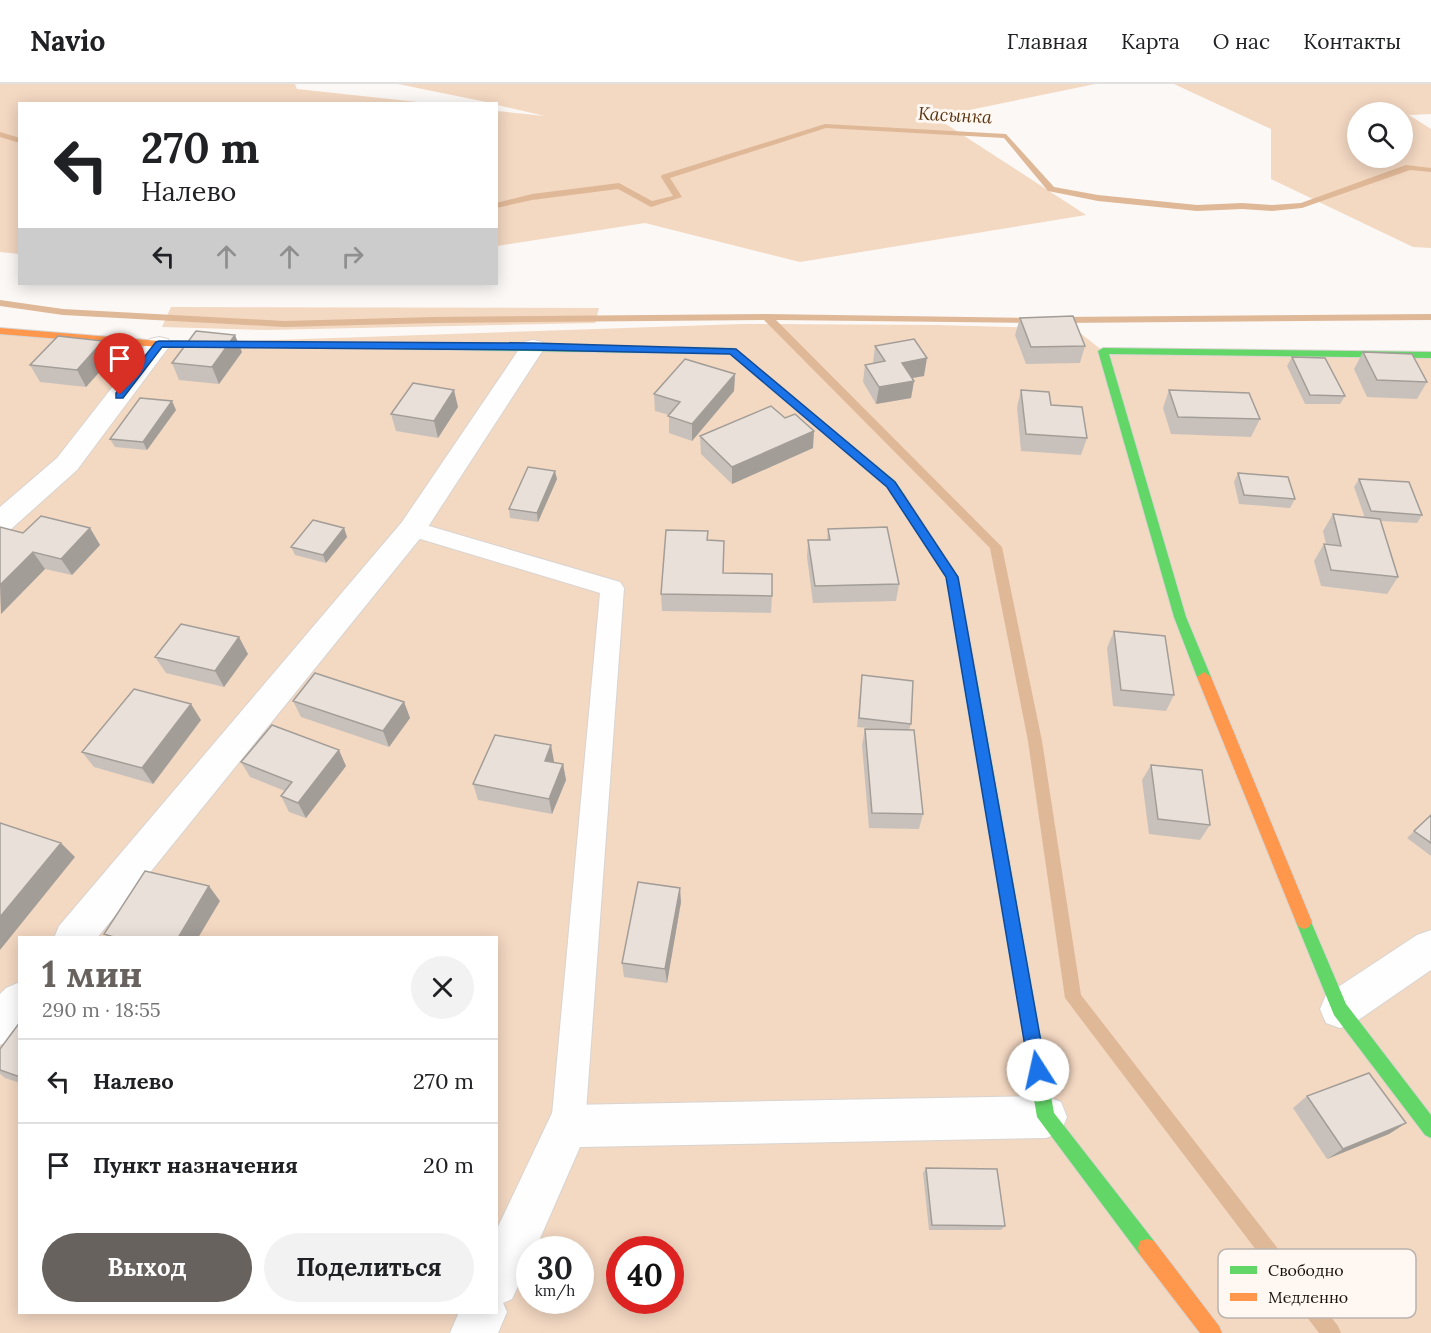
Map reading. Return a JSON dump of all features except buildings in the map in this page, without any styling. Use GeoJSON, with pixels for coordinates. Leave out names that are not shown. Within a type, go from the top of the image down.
{"type":"FeatureCollection","features":[{"type":"Feature","properties":{"kind":"street"},"geometry":{"type":"LineString","coordinates":[[0,331],[159,344],[533,346],[733,351],[891,484],[952,577],[1046,1117],[1212,1333]]}},
{"type":"Feature","properties":{"kind":"street"},"geometry":{"type":"LineString","coordinates":[[0,523],[67,464],[159,344]]}},
{"type":"Feature","properties":{"kind":"street"},"geometry":{"type":"LineString","coordinates":[[75,936],[412,529],[533,346]]}},
{"type":"Feature","properties":{"kind":"street"},"geometry":{"type":"LineString","coordinates":[[1431,355],[1103,351],[1180,617],[1340,1009],[1431,1129]]}},
{"type":"Feature","properties":{"kind":"street"},"geometry":{"type":"LineString","coordinates":[[1340,1009],[1431,948]]}},
{"type":"Feature","properties":{"kind":"street"},"geometry":{"type":"LineString","coordinates":[[0,1025],[18,1003]]}},
{"type":"Feature","properties":{"kind":"street"},"geometry":{"type":"LineString","coordinates":[[498,1279],[568,1126],[1046,1117]]}},
{"type":"Feature","properties":{"kind":"street"},"geometry":{"type":"LineString","coordinates":[[474,1333],[482,1314]]}},
{"type":"Feature","properties":{"kind":"lane"},"geometry":{"type":"LineString","coordinates":[[412,529],[612,588],[568,1126]]}},
{"type":"Feature","properties":{"kind":"shaded area"},"geometry":{"type":"Polygon","coordinates":[[[0,84],[295,84],[297,89],[418,102],[18,102],[18,254],[0,252],[0,84]]]}},
{"type":"Feature","properties":{"kind":"shaded area"},"geometry":{"type":"Polygon","coordinates":[[[398,84],[1095,84],[935,117],[1086,215],[800,262],[645,223],[498,246],[498,111],[545,116],[498,105],[498,102],[486,102],[398,84]]]}},
{"type":"Feature","properties":{"kind":"shaded area"},"geometry":{"type":"Polygon","coordinates":[[[1174,84],[1431,84],[1431,114],[1413,115],[1413,102],[1347,102],[1347,168],[1413,168],[1413,118],[1431,129],[1431,248],[1413,247],[1271,179],[1271,129],[1174,84]]]}},
{"type":"Feature","properties":{"kind":"shaded area"},"geometry":{"type":"Polygon","coordinates":[[[171,307],[599,308],[595,323],[266,330],[162,327],[171,307]]]}},
{"type":"Feature","properties":{"kind":"shaded area"},"geometry":{"type":"Polygon","coordinates":[[[742,324],[936,325],[1075,329],[1103,351],[1431,355],[1431,1333],[0,1333],[0,331],[159,344],[742,324]]]}},
{"type":"Feature","properties":{"kind":"waterway","name":"Касынка"},"geometry":{"type":"LineString","coordinates":[[498,206],[532,197],[619,186],[651,204],[678,197],[665,177],[825,126],[1006,136],[1051,189],[1098,198],[1197,208],[1242,206],[1272,208],[1302,205],[1409,167],[1431,170]]}},
{"type":"Feature","properties":{"kind":"waterway","name":"Касынка"},"geometry":{"type":"LineString","coordinates":[[0,134],[18,140]]}},
{"type":"Feature","properties":{"kind":"waterway"},"geometry":{"type":"LineString","coordinates":[[0,303],[63,312],[284,324],[434,320],[767,317]]}},
{"type":"Feature","properties":{"kind":"waterway"},"geometry":{"type":"LineString","coordinates":[[767,317],[1036,320]]}},
{"type":"Feature","properties":{"kind":"waterway"},"geometry":{"type":"LineString","coordinates":[[767,317],[996,547],[1035,741],[1073,998],[1266,1249]]}},
{"type":"Feature","properties":{"kind":"waterway"},"geometry":{"type":"LineString","coordinates":[[1058,320],[1431,317]]}},
{"type":"Feature","properties":{"kind":"waterway"},"geometry":{"type":"LineString","coordinates":[[1319,1318],[1331,1333]]}},
{"type":"Feature","properties":{"kind":"traffic: fast"},"geometry":{"type":"LineString","coordinates":[[256,345],[733,351],[891,484],[900,497]]}},
{"type":"Feature","properties":{"kind":"traffic: fast"},"geometry":{"type":"LineString","coordinates":[[1204,677],[1180,617],[1103,351],[1431,355]]}},
{"type":"Feature","properties":{"kind":"traffic: fast"},"geometry":{"type":"LineString","coordinates":[[968,668],[1046,1117],[1147,1248]]}},
{"type":"Feature","properties":{"kind":"traffic: fast"},"geometry":{"type":"LineString","coordinates":[[1304,922],[1340,1009],[1431,1129]]}},
{"type":"Feature","properties":{"kind":"traffic: slow"},"geometry":{"type":"LineString","coordinates":[[0,331],[159,344],[256,345]]}},
{"type":"Feature","properties":{"kind":"traffic: slow"},"geometry":{"type":"LineString","coordinates":[[900,497],[952,577],[968,668]]}},
{"type":"Feature","properties":{"kind":"traffic: slow"},"geometry":{"type":"LineString","coordinates":[[1204,677],[1304,922]]}},
{"type":"Feature","properties":{"kind":"traffic: slow"},"geometry":{"type":"LineString","coordinates":[[1147,1248],[1212,1333]]}},
{"type":"Feature","properties":{"kind":"route"},"geometry":{"type":"LineString","coordinates":[[120,395],[159,344],[533,346],[733,351],[891,484],[952,577],[1038,1070]]}}]}
